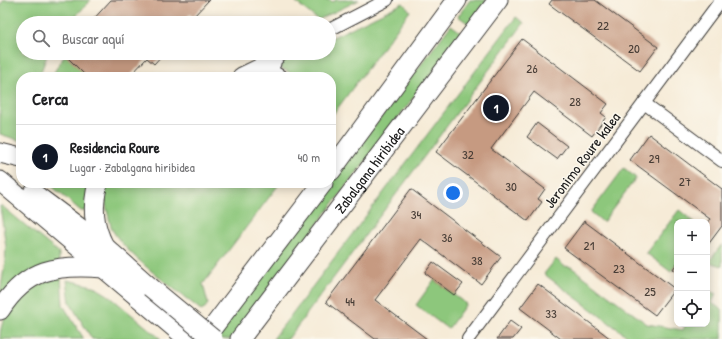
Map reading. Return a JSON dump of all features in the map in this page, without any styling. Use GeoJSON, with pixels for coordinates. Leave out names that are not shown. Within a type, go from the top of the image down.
{"type":"FeatureCollection","features":[{"type":"Feature","properties":{"kind":"main road","name":"Zabalgana hiribidea"},"geometry":{"type":"LineString","coordinates":[[336,165],[457,0]]}},
{"type":"Feature","properties":{"kind":"main road","name":"Zabalgana hiribidea"},"geometry":{"type":"LineString","coordinates":[[240,339],[498,0]]}},
{"type":"Feature","properties":{"kind":"main road"},"geometry":{"type":"LineString","coordinates":[[256,72],[279,64]]}},
{"type":"Feature","properties":{"kind":"main road"},"geometry":{"type":"LineString","coordinates":[[0,153],[16,157]]}},
{"type":"Feature","properties":{"kind":"main road"},"geometry":{"type":"LineString","coordinates":[[0,168],[16,180]]}},
{"type":"Feature","properties":{"kind":"main road"},"geometry":{"type":"LineString","coordinates":[[0,181],[104,268],[145,293],[213,339]]}},
{"type":"Feature","properties":{"kind":"main road"},"geometry":{"type":"LineString","coordinates":[[27,188],[104,246],[188,339]]}},
{"type":"Feature","properties":{"kind":"main road"},"geometry":{"type":"LineString","coordinates":[[97,188],[94,199],[94,215],[100,238],[104,246]]}},
{"type":"Feature","properties":{"kind":"main road","name":"Zabalgana hiribidea"},"geometry":{"type":"LineString","coordinates":[[204,339],[319,188]]}},
{"type":"Feature","properties":{"kind":"main road"},"geometry":{"type":"LineString","coordinates":[[0,310],[20,285],[45,270],[63,267],[104,268]]}},
{"type":"Feature","properties":{"kind":"street"},"geometry":{"type":"LineString","coordinates":[[336,26],[387,0]]}},
{"type":"Feature","properties":{"kind":"street","name":"Jeronimo Roure kalea"},"geometry":{"type":"LineString","coordinates":[[468,339],[721,0]]}},
{"type":"Feature","properties":{"kind":"street"},"geometry":{"type":"LineString","coordinates":[[644,103],[722,161]]}},
{"type":"Feature","properties":{"kind":"green space"},"geometry":{"type":"Polygon","coordinates":[[[4,0],[91,0],[76,16],[16,16],[16,60],[45,60],[41,72],[16,72],[16,139],[0,134],[0,5],[4,0]]]}},
{"type":"Feature","properties":{"kind":"green space"},"geometry":{"type":"Polygon","coordinates":[[[293,0],[328,0],[334,2],[335,0],[359,0],[326,16],[313,16],[293,0]]]}},
{"type":"Feature","properties":{"kind":"green space"},"geometry":{"type":"Polygon","coordinates":[[[470,0],[487,0],[469,24],[458,16],[470,0]]]}},
{"type":"Feature","properties":{"kind":"green space"},"geometry":{"type":"Polygon","coordinates":[[[403,3],[410,11],[336,110],[336,72],[288,72],[279,67],[284,60],[336,60],[336,36],[403,3]]]}},
{"type":"Feature","properties":{"kind":"green space"},"geometry":{"type":"Polygon","coordinates":[[[516,17],[524,23],[288,339],[273,339],[516,17]]]}},
{"type":"Feature","properties":{"kind":"green space"},"geometry":{"type":"Polygon","coordinates":[[[451,25],[462,33],[231,339],[213,339],[327,188],[336,188],[336,177],[451,25]]]}},
{"type":"Feature","properties":{"kind":"green space"},"geometry":{"type":"Polygon","coordinates":[[[62,60],[70,60],[84,72],[54,72],[62,60]]]}},
{"type":"Feature","properties":{"kind":"green space"},"geometry":{"type":"Polygon","coordinates":[[[624,168],[636,178],[603,222],[591,212],[624,168]]]}},
{"type":"Feature","properties":{"kind":"green space"},"geometry":{"type":"Polygon","coordinates":[[[54,188],[90,188],[88,211],[81,211],[54,188]]]}},
{"type":"Feature","properties":{"kind":"green space"},"geometry":{"type":"Polygon","coordinates":[[[105,188],[276,188],[203,284],[208,304],[202,311],[142,263],[120,241],[113,231],[110,221],[106,207],[105,188]]]}},
{"type":"Feature","properties":{"kind":"green space"},"geometry":{"type":"Polygon","coordinates":[[[0,206],[2,206],[59,253],[59,263],[2,294],[0,293],[6,247],[0,206]]]}},
{"type":"Feature","properties":{"kind":"green space"},"geometry":{"type":"Polygon","coordinates":[[[679,210],[690,219],[674,219],[674,268],[671,272],[646,253],[679,210]]]}},
{"type":"Feature","properties":{"kind":"green space"},"geometry":{"type":"Polygon","coordinates":[[[722,244],[722,266],[710,262],[722,244]]]}},
{"type":"Feature","properties":{"kind":"green space"},"geometry":{"type":"Polygon","coordinates":[[[556,259],[564,266],[571,267],[647,324],[683,330],[684,327],[710,327],[710,291],[716,294],[712,303],[722,310],[722,339],[631,339],[544,274],[556,259]]]}},
{"type":"Feature","properties":{"kind":"green space"},"geometry":{"type":"Polygon","coordinates":[[[61,276],[63,305],[84,339],[0,339],[1,327],[5,316],[12,306],[29,291],[61,276]]]}},
{"type":"Feature","properties":{"kind":"green space"},"geometry":{"type":"Polygon","coordinates":[[[67,280],[93,286],[108,295],[161,339],[92,339],[70,303],[67,280]]]}},
{"type":"Feature","properties":{"kind":"green space"},"geometry":{"type":"Polygon","coordinates":[[[434,280],[466,304],[448,329],[416,305],[434,280]]]}},
{"type":"Feature","properties":{"kind":"building"},"geometry":{"type":"Polygon","coordinates":[[[111,0],[209,0],[194,16],[190,14],[188,16],[96,16],[111,0]]]}},
{"type":"Feature","properties":{"kind":"building"},"geometry":{"type":"Polygon","coordinates":[[[552,0],[595,0],[658,47],[640,71],[549,4],[552,0]]]}},
{"type":"Feature","properties":{"kind":"building"},"geometry":{"type":"Polygon","coordinates":[[[522,39],[608,104],[601,113],[606,117],[592,136],[534,92],[491,149],[545,189],[538,199],[542,202],[528,221],[436,152],[522,39]]]}},
{"type":"Feature","properties":{"kind":"building"},"geometry":{"type":"Polygon","coordinates":[[[70,60],[145,60],[134,72],[82,72],[70,60]]]}},
{"type":"Feature","properties":{"kind":"building"},"geometry":{"type":"Polygon","coordinates":[[[149,60],[158,60],[154,64],[149,60]]]}},
{"type":"Feature","properties":{"kind":"building"},"geometry":{"type":"Polygon","coordinates":[[[537,123],[567,146],[557,159],[527,137],[537,123]]]}},
{"type":"Feature","properties":{"kind":"building"},"geometry":{"type":"Polygon","coordinates":[[[649,134],[722,189],[722,226],[710,242],[710,219],[630,160],[649,134]]]}},
{"type":"Feature","properties":{"kind":"building"},"geometry":{"type":"Polygon","coordinates":[[[411,189],[501,257],[481,284],[421,239],[375,300],[427,339],[375,339],[326,302],[411,189]]]}},
{"type":"Feature","properties":{"kind":"building"},"geometry":{"type":"Polygon","coordinates":[[[584,221],[674,288],[674,290],[655,315],[564,248],[584,221]]]}},
{"type":"Feature","properties":{"kind":"building"},"geometry":{"type":"Polygon","coordinates":[[[433,262],[463,284],[454,295],[425,273],[433,262]]]}},
{"type":"Feature","properties":{"kind":"building"},"geometry":{"type":"Polygon","coordinates":[[[538,284],[611,339],[561,339],[520,308],[538,284]]]}},
{"type":"Feature","properties":{"kind":"building"},"geometry":{"type":"Polygon","coordinates":[[[510,321],[521,329],[513,339],[497,339],[510,321]]]}},
{"type":"Feature","properties":{"kind":"place","name":"Residencia Roure"},"geometry":{"type":"Point","coordinates":[496,108]}}]}
